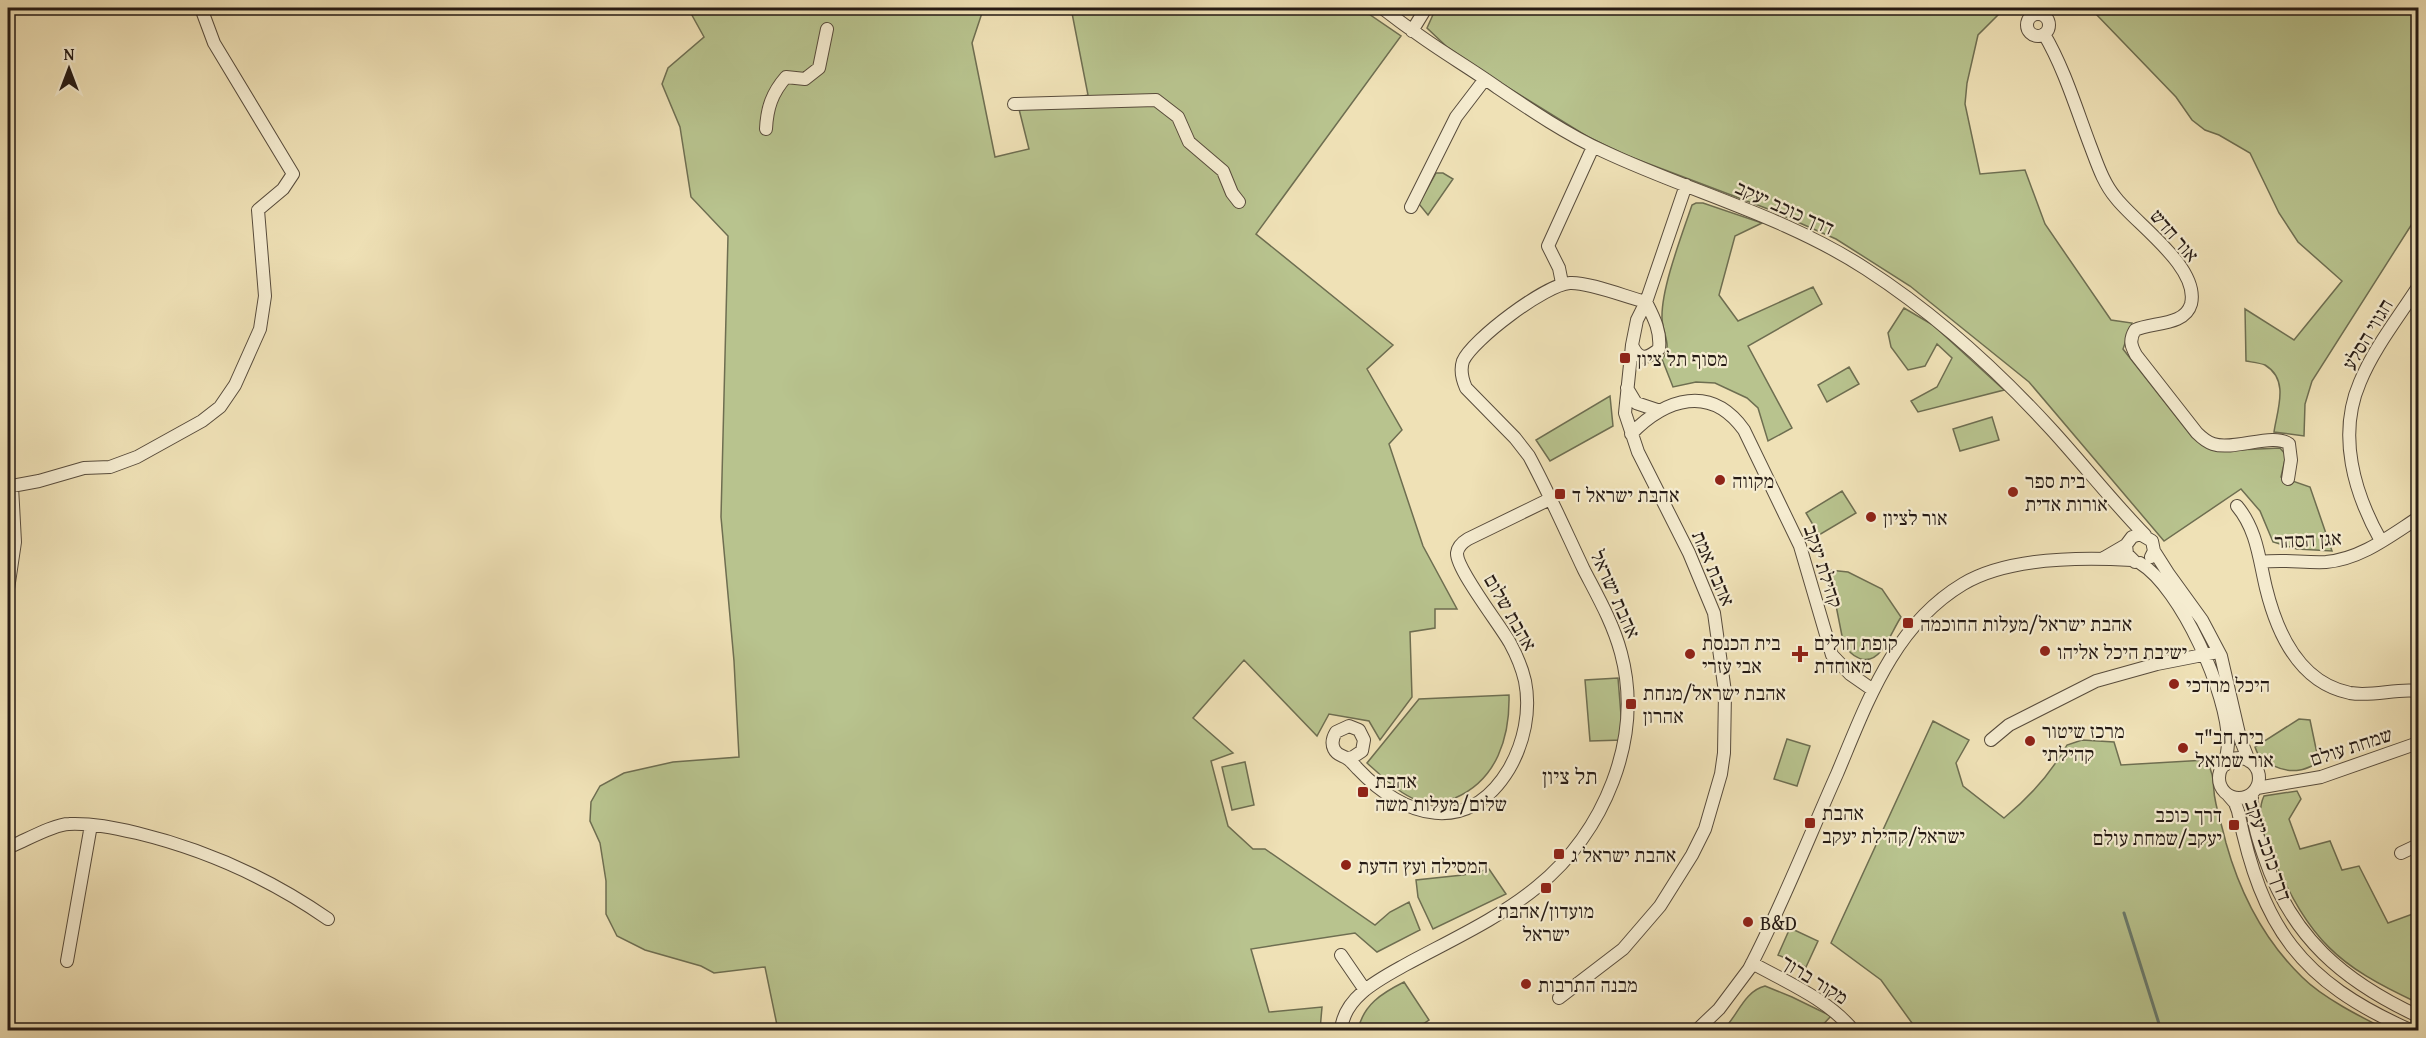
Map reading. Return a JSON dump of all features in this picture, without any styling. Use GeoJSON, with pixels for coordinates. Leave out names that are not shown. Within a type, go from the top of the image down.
{"type":"FeatureCollection","features":[{"type":"Feature","properties":{"kind":"street"},"geometry":{"type":"LineString","coordinates":[[8,589],[15,542],[12,486],[84,468],[110,467],[137,457],[202,421],[220,407],[235,385],[260,329],[266,296],[258,210],[283,189],[293,174],[214,43],[201,8]]}},
{"type":"Feature","properties":{"kind":"street","name":"דרך כוכב יעקב"},"geometry":{"type":"LineString","coordinates":[[1382,8],[1412,31],[1549,122],[1593,147],[1779,223],[1856,263],[1896,289],[1963,343],[2008,384],[2145,535]]}},
{"type":"Feature","properties":{"kind":"street"},"geometry":{"type":"LineString","coordinates":[[1412,31],[1426,8]]}},
{"type":"Feature","properties":{"kind":"street","name":"אור חדש"},"geometry":{"type":"LineString","coordinates":[[2027,12],[2040,14],[2046,18],[2049,27],[2044,34],[2056,58],[2109,190],[2180,267],[2191,292],[2192,301],[2184,315],[2135,330],[2131,336],[2131,345],[2136,356],[2189,424],[2206,440],[2226,446],[2285,441],[2291,450],[2288,479]]}},
{"type":"Feature","properties":{"kind":"street"},"geometry":{"type":"LineString","coordinates":[[766,129],[767,111],[774,91],[786,77],[805,79],[819,68],[827,28]]}},
{"type":"Feature","properties":{"kind":"street"},"geometry":{"type":"LineString","coordinates":[[1411,207],[1456,117],[1485,79]]}},
{"type":"Feature","properties":{"kind":"street"},"geometry":{"type":"LineString","coordinates":[[1014,104],[1051,105],[1087,101],[1155,100],[1178,117],[1189,142],[1223,171],[1232,193],[1239,202]]}},
{"type":"Feature","properties":{"kind":"street"},"geometry":{"type":"LineString","coordinates":[[1593,147],[1548,246],[1559,268],[1562,283],[1578,283],[1646,302],[1656,322],[1660,337],[1659,349],[1651,356],[1641,357],[1636,354],[1632,345]]}},
{"type":"Feature","properties":{"kind":"street","name":"אהבת אמת"},"geometry":{"type":"LineString","coordinates":[[1559,998],[1623,949],[1660,906],[1692,855],[1705,829],[1719,784],[1724,753],[1725,692],[1714,614],[1689,553],[1631,434],[1625,413],[1626,387],[1637,320],[1646,302],[1686,185]]}},
{"type":"Feature","properties":{"kind":"street","name":"אהבת ישראל"},"geometry":{"type":"LineString","coordinates":[[1341,1030],[1345,1014],[1351,1004],[1365,990],[1516,904],[1550,876],[1569,855],[1600,810],[1618,767],[1625,740],[1628,713],[1627,687],[1621,652],[1605,611],[1522,447],[1463,381],[1462,368],[1467,354],[1498,326],[1542,292],[1562,283]]}},
{"type":"Feature","properties":{"kind":"street","name":"חגווי הסלע"},"geometry":{"type":"LineString","coordinates":[[2380,541],[2364,509],[2351,466],[2349,445],[2351,411],[2359,383],[2369,363],[2418,287]]}},
{"type":"Feature","properties":{"kind":"street"},"geometry":{"type":"LineString","coordinates":[[1626,387],[1630,397],[1636,403],[1660,411]]}},
{"type":"Feature","properties":{"kind":"street","name":"קהילת יעקב"},"geometry":{"type":"LineString","coordinates":[[1631,434],[1644,421],[1660,411],[1689,401],[1719,405],[1736,419],[1744,430],[1800,546],[1832,655],[1845,670],[1873,690]]}},
{"type":"Feature","properties":{"kind":"street","name":"אהבת שלום"},"geometry":{"type":"LineString","coordinates":[[1353,756],[1363,774],[1401,804],[1426,813],[1441,813],[1469,807],[1496,787],[1508,770],[1522,740],[1526,722],[1525,681],[1510,643],[1462,568],[1457,553],[1459,547],[1468,539],[1550,499]]}},
{"type":"Feature","properties":{"kind":"street"},"geometry":{"type":"LineString","coordinates":[[2237,506],[2249,523],[2270,604],[2278,625],[2295,657],[2311,676],[2328,686],[2350,693],[2418,691]]}},
{"type":"Feature","properties":{"kind":"street","name":"דרך כוכב יעקב"},"geometry":{"type":"LineString","coordinates":[[2121,511],[2128,525],[2127,543]]}},
{"type":"Feature","properties":{"kind":"street","name":"אגן הסהר"},"geometry":{"type":"LineString","coordinates":[[2260,562],[2338,560],[2360,554],[2418,518]]}},
{"type":"Feature","properties":{"kind":"street"},"geometry":{"type":"LineString","coordinates":[[2098,561],[2127,543],[2135,535],[2145,535],[2152,541],[2154,551],[2202,620],[2218,652],[2225,672],[2240,738],[2259,775],[2254,791],[2240,798],[2228,795],[2220,786],[2219,780],[2225,765],[2228,743],[2226,722],[2204,654],[2192,628],[2168,589],[2157,576],[2127,554],[2127,543]]}},
{"type":"Feature","properties":{"kind":"street"},"geometry":{"type":"LineString","coordinates":[[1697,1030],[1719,1009],[1752,963],[1873,690],[1901,641],[1929,610],[1964,583],[2003,567],[2028,563],[2136,561],[2149,559],[2154,551]]}},
{"type":"Feature","properties":{"kind":"street"},"geometry":{"type":"LineString","coordinates":[[1990,740],[2009,725],[2050,706],[2077,690],[2114,675],[2218,652]]}},
{"type":"Feature","properties":{"kind":"street","name":"שמחת עולם"},"geometry":{"type":"LineString","coordinates":[[2254,791],[2321,777],[2418,743]]}},
{"type":"Feature","properties":{"kind":"street"},"geometry":{"type":"LineString","coordinates":[[2225,765],[2239,758],[2253,765]]}},
{"type":"Feature","properties":{"kind":"street","name":"שמחת עולם"},"geometry":{"type":"LineString","coordinates":[[2253,765],[2269,776],[2295,781]]}},
{"type":"Feature","properties":{"kind":"street","name":"דרך כוכב יעקב"},"geometry":{"type":"LineString","coordinates":[[2254,791],[2252,810],[2258,838],[2274,881],[2292,916],[2320,951],[2354,981],[2392,1004],[2418,1016]]}},
{"type":"Feature","properties":{"kind":"street","name":"דרך כוכב יעקב"},"geometry":{"type":"LineString","coordinates":[[2228,795],[2238,811],[2255,880],[2282,935],[2307,964],[2333,987],[2376,1015],[2410,1030]]}},
{"type":"Feature","properties":{"kind":"street"},"geometry":{"type":"LineString","coordinates":[[8,845],[14,845],[67,824],[104,826],[167,840],[229,862],[288,892],[328,918]]}},
{"type":"Feature","properties":{"kind":"street"},"geometry":{"type":"LineString","coordinates":[[66,961],[91,825]]}},
{"type":"Feature","properties":{"kind":"street"},"geometry":{"type":"LineString","coordinates":[[2401,853],[2418,845]]}},
{"type":"Feature","properties":{"kind":"street"},"geometry":{"type":"LineString","coordinates":[[1341,955],[1365,990]]}},
{"type":"Feature","properties":{"kind":"street","name":"מקור ברוך"},"geometry":{"type":"LineString","coordinates":[[1752,963],[1820,1000],[1838,1013],[1853,1030]]}},
{"type":"Feature","properties":{"kind":"green space"},"geometry":{"type":"Polygon","coordinates":[[[688,8],[981,8],[982,13],[972,43],[995,157],[1029,149],[1019,109],[1088,95],[1071,8],[1360,8],[1401,36],[1256,234],[1393,345],[1367,369],[1402,430],[1389,444],[1423,546],[1457,609],[1435,609],[1435,628],[1410,632],[1412,697],[1380,740],[1369,721],[1329,714],[1317,736],[1244,660],[1193,718],[1233,753],[1211,761],[1228,826],[1253,849],[1265,849],[1375,925],[1390,912],[1409,902],[1420,930],[1377,952],[1355,933],[1251,949],[1269,1012],[1322,1007],[1320,1030],[778,1030],[765,967],[714,973],[701,966],[645,950],[617,936],[606,914],[606,881],[600,843],[590,821],[591,802],[600,786],[624,773],[673,762],[739,757],[734,661],[721,517],[728,236],[691,197],[680,127],[662,84],[668,68],[704,37],[688,8]]]}},
{"type":"Feature","properties":{"kind":"green space"},"geometry":{"type":"Polygon","coordinates":[[[1436,8],[2005,8],[1978,35],[1967,83],[1965,104],[1980,174],[2025,170],[2045,224],[2111,320],[2132,323],[2123,349],[2192,437],[2216,451],[2280,448],[2286,455],[2281,477],[2310,487],[2332,551],[2297,549],[2273,542],[2260,511],[2241,489],[2164,541],[2029,382],[1910,286],[1836,239],[1768,209],[1628,156],[1588,137],[1446,46],[1427,28],[1436,8]]]}},
{"type":"Feature","properties":{"kind":"green space"},"geometry":{"type":"Polygon","coordinates":[[[2098,8],[2418,8],[2418,217],[2312,381],[2305,404],[2304,436],[2274,432],[2280,387],[2273,371],[2265,365],[2246,361],[2245,309],[2294,340],[2342,281],[2298,242],[2279,213],[2250,153],[2219,135],[2205,130],[2192,120],[2176,97],[2094,12],[2098,8]]]}},
{"type":"Feature","properties":{"kind":"green space"},"geometry":{"type":"Polygon","coordinates":[[[1436,173],[1443,173],[1453,179],[1428,215],[1419,204],[1436,173]]]}},
{"type":"Feature","properties":{"kind":"green space"},"geometry":{"type":"Polygon","coordinates":[[[1703,203],[1762,223],[1735,236],[1719,295],[1738,321],[1813,287],[1822,304],[1748,346],[1792,428],[1768,441],[1758,408],[1747,398],[1715,383],[1696,382],[1673,387],[1662,359],[1667,349],[1662,322],[1665,290],[1692,205],[1703,203]]]}},
{"type":"Feature","properties":{"kind":"green space"},"geometry":{"type":"Polygon","coordinates":[[[1904,308],[1933,325],[2004,390],[1918,412],[1911,401],[1937,387],[1952,358],[1937,344],[1925,366],[1908,370],[1891,347],[1888,333],[1904,308]]]}},
{"type":"Feature","properties":{"kind":"green space"},"geometry":{"type":"Polygon","coordinates":[[[1849,367],[1859,384],[1827,402],[1818,385],[1849,367]]]}},
{"type":"Feature","properties":{"kind":"green space"},"geometry":{"type":"Polygon","coordinates":[[[1610,396],[1613,426],[1550,461],[1536,440],[1610,396]]]}},
{"type":"Feature","properties":{"kind":"green space"},"geometry":{"type":"Polygon","coordinates":[[[1992,417],[1999,440],[1960,451],[1953,429],[1992,417]]]}},
{"type":"Feature","properties":{"kind":"green space"},"geometry":{"type":"Polygon","coordinates":[[[1842,491],[1856,513],[1819,535],[1806,513],[1842,491]]]}},
{"type":"Feature","properties":{"kind":"green space"},"geometry":{"type":"Polygon","coordinates":[[[1829,570],[1848,572],[1882,589],[1901,617],[1884,647],[1876,656],[1865,660],[1854,656],[1846,647],[1829,570]]]}},
{"type":"Feature","properties":{"kind":"green space"},"geometry":{"type":"Polygon","coordinates":[[[1618,678],[1623,740],[1590,741],[1585,680],[1618,678]]]}},
{"type":"Feature","properties":{"kind":"green space"},"geometry":{"type":"Polygon","coordinates":[[[1509,695],[1507,726],[1498,756],[1491,769],[1481,780],[1455,798],[1428,803],[1419,801],[1398,790],[1367,763],[1419,699],[1509,695]]]}},
{"type":"Feature","properties":{"kind":"green space"},"geometry":{"type":"Polygon","coordinates":[[[2299,719],[2310,720],[2319,763],[2294,771],[2273,766],[2261,758],[2255,747],[2299,719]]]}},
{"type":"Feature","properties":{"kind":"green space"},"geometry":{"type":"Polygon","coordinates":[[[1933,721],[1969,740],[1956,763],[1963,786],[2004,818],[2039,784],[2067,745],[2082,740],[2114,742],[2121,765],[2206,760],[2212,772],[2216,804],[2232,862],[2246,898],[2265,932],[2289,963],[2311,985],[2343,1007],[2387,1030],[1917,1030],[1881,980],[1831,943],[1933,721]]]}},
{"type":"Feature","properties":{"kind":"green space"},"geometry":{"type":"Polygon","coordinates":[[[1787,739],[1810,746],[1797,786],[1774,779],[1787,739]]]}},
{"type":"Feature","properties":{"kind":"green space"},"geometry":{"type":"Polygon","coordinates":[[[1245,762],[1254,805],[1232,810],[1222,767],[1245,762]]]}},
{"type":"Feature","properties":{"kind":"green space"},"geometry":{"type":"Polygon","coordinates":[[[2297,791],[2301,799],[2289,819],[2300,849],[2330,841],[2342,870],[2359,866],[2388,923],[2418,912],[2418,1003],[2366,976],[2346,962],[2329,947],[2300,910],[2270,851],[2262,827],[2260,811],[2264,796],[2297,791]]]}},
{"type":"Feature","properties":{"kind":"green space"},"geometry":{"type":"Polygon","coordinates":[[[1489,869],[1506,894],[1433,929],[1418,897],[1416,880],[1463,875],[1489,869]]]}},
{"type":"Feature","properties":{"kind":"green space"},"geometry":{"type":"Polygon","coordinates":[[[1790,928],[1818,941],[1806,967],[1778,955],[1790,928]]]}},
{"type":"Feature","properties":{"kind":"green space"},"geometry":{"type":"Polygon","coordinates":[[[1404,982],[1429,1020],[1414,1030],[1358,1030],[1369,1007],[1388,991],[1404,982]]]}},
{"type":"Feature","properties":{"kind":"green space"},"geometry":{"type":"Polygon","coordinates":[[[1765,986],[1831,1016],[1818,1030],[1723,1030],[1746,999],[1765,986]]]}},
{"type":"Feature","properties":{"kind":"waterway"},"geometry":{"type":"LineString","coordinates":[[2124,913],[2161,1030]]}},
{"type":"Feature","properties":{"kind":"place","name":"מסוף תל ציון"},"geometry":{"type":"Point","coordinates":[1625,358]}},
{"type":"Feature","properties":{"kind":"place","name":"מקווה"},"geometry":{"type":"Point","coordinates":[1720,480]}},
{"type":"Feature","properties":{"kind":"place","name":"בית ספר אורות אדית"},"geometry":{"type":"Point","coordinates":[2013,492]}},
{"type":"Feature","properties":{"kind":"place","name":"אהבת ישראל ד"},"geometry":{"type":"Point","coordinates":[1560,494]}},
{"type":"Feature","properties":{"kind":"place","name":"אור לציון"},"geometry":{"type":"Point","coordinates":[1871,517]}},
{"type":"Feature","properties":{"kind":"place","name":"אהבת ישראל/מעלות החוכמה"},"geometry":{"type":"Point","coordinates":[1908,623]}},
{"type":"Feature","properties":{"kind":"place","name":"ישיבת היכל אליהו"},"geometry":{"type":"Point","coordinates":[2045,651]}},
{"type":"Feature","properties":{"kind":"place","name":"בית הכנסת אבי עזרי"},"geometry":{"type":"Point","coordinates":[1690,654]}},
{"type":"Feature","properties":{"kind":"place","name":"קופת חולים מאוחדת"},"geometry":{"type":"Point","coordinates":[1800,654]}},
{"type":"Feature","properties":{"kind":"place","name":"היכל מרדכי"},"geometry":{"type":"Point","coordinates":[2174,684]}},
{"type":"Feature","properties":{"kind":"place","name":"אהבת ישראל/מנחת אהרון"},"geometry":{"type":"Point","coordinates":[1631,704]}},
{"type":"Feature","properties":{"kind":"place","name":"מרכז שיטור קהילתי"},"geometry":{"type":"Point","coordinates":[2030,741]}},
{"type":"Feature","properties":{"kind":"place","name":"בית חב\"ד אור שמואל"},"geometry":{"type":"Point","coordinates":[2183,748]}},
{"type":"Feature","properties":{"kind":"place","name":"אהבת שלום/מעלות משה"},"geometry":{"type":"Point","coordinates":[1363,792]}},
{"type":"Feature","properties":{"kind":"place","name":"אהבת ישראל/קהילת יעקב"},"geometry":{"type":"Point","coordinates":[1810,823]}},
{"type":"Feature","properties":{"kind":"place","name":"דרך כוכב יעקב/שמחת עולם"},"geometry":{"type":"Point","coordinates":[2234,825]}},
{"type":"Feature","properties":{"kind":"place","name":"אהבת ישראל ג"},"geometry":{"type":"Point","coordinates":[1559,854]}},
{"type":"Feature","properties":{"kind":"place","name":"המסילה ועץ הדעת"},"geometry":{"type":"Point","coordinates":[1346,865]}},
{"type":"Feature","properties":{"kind":"place","name":"מועדון/אהבת ישראל"},"geometry":{"type":"Point","coordinates":[1546,888]}},
{"type":"Feature","properties":{"kind":"place","name":"B&D"},"geometry":{"type":"Point","coordinates":[1748,922]}},
{"type":"Feature","properties":{"kind":"place","name":"מבנה התרבות"},"geometry":{"type":"Point","coordinates":[1526,984]}},
{"type":"Feature","properties":{"kind":"district","name":"תל ציון"},"geometry":{"type":"Point","coordinates":[1570,776]}}]}
